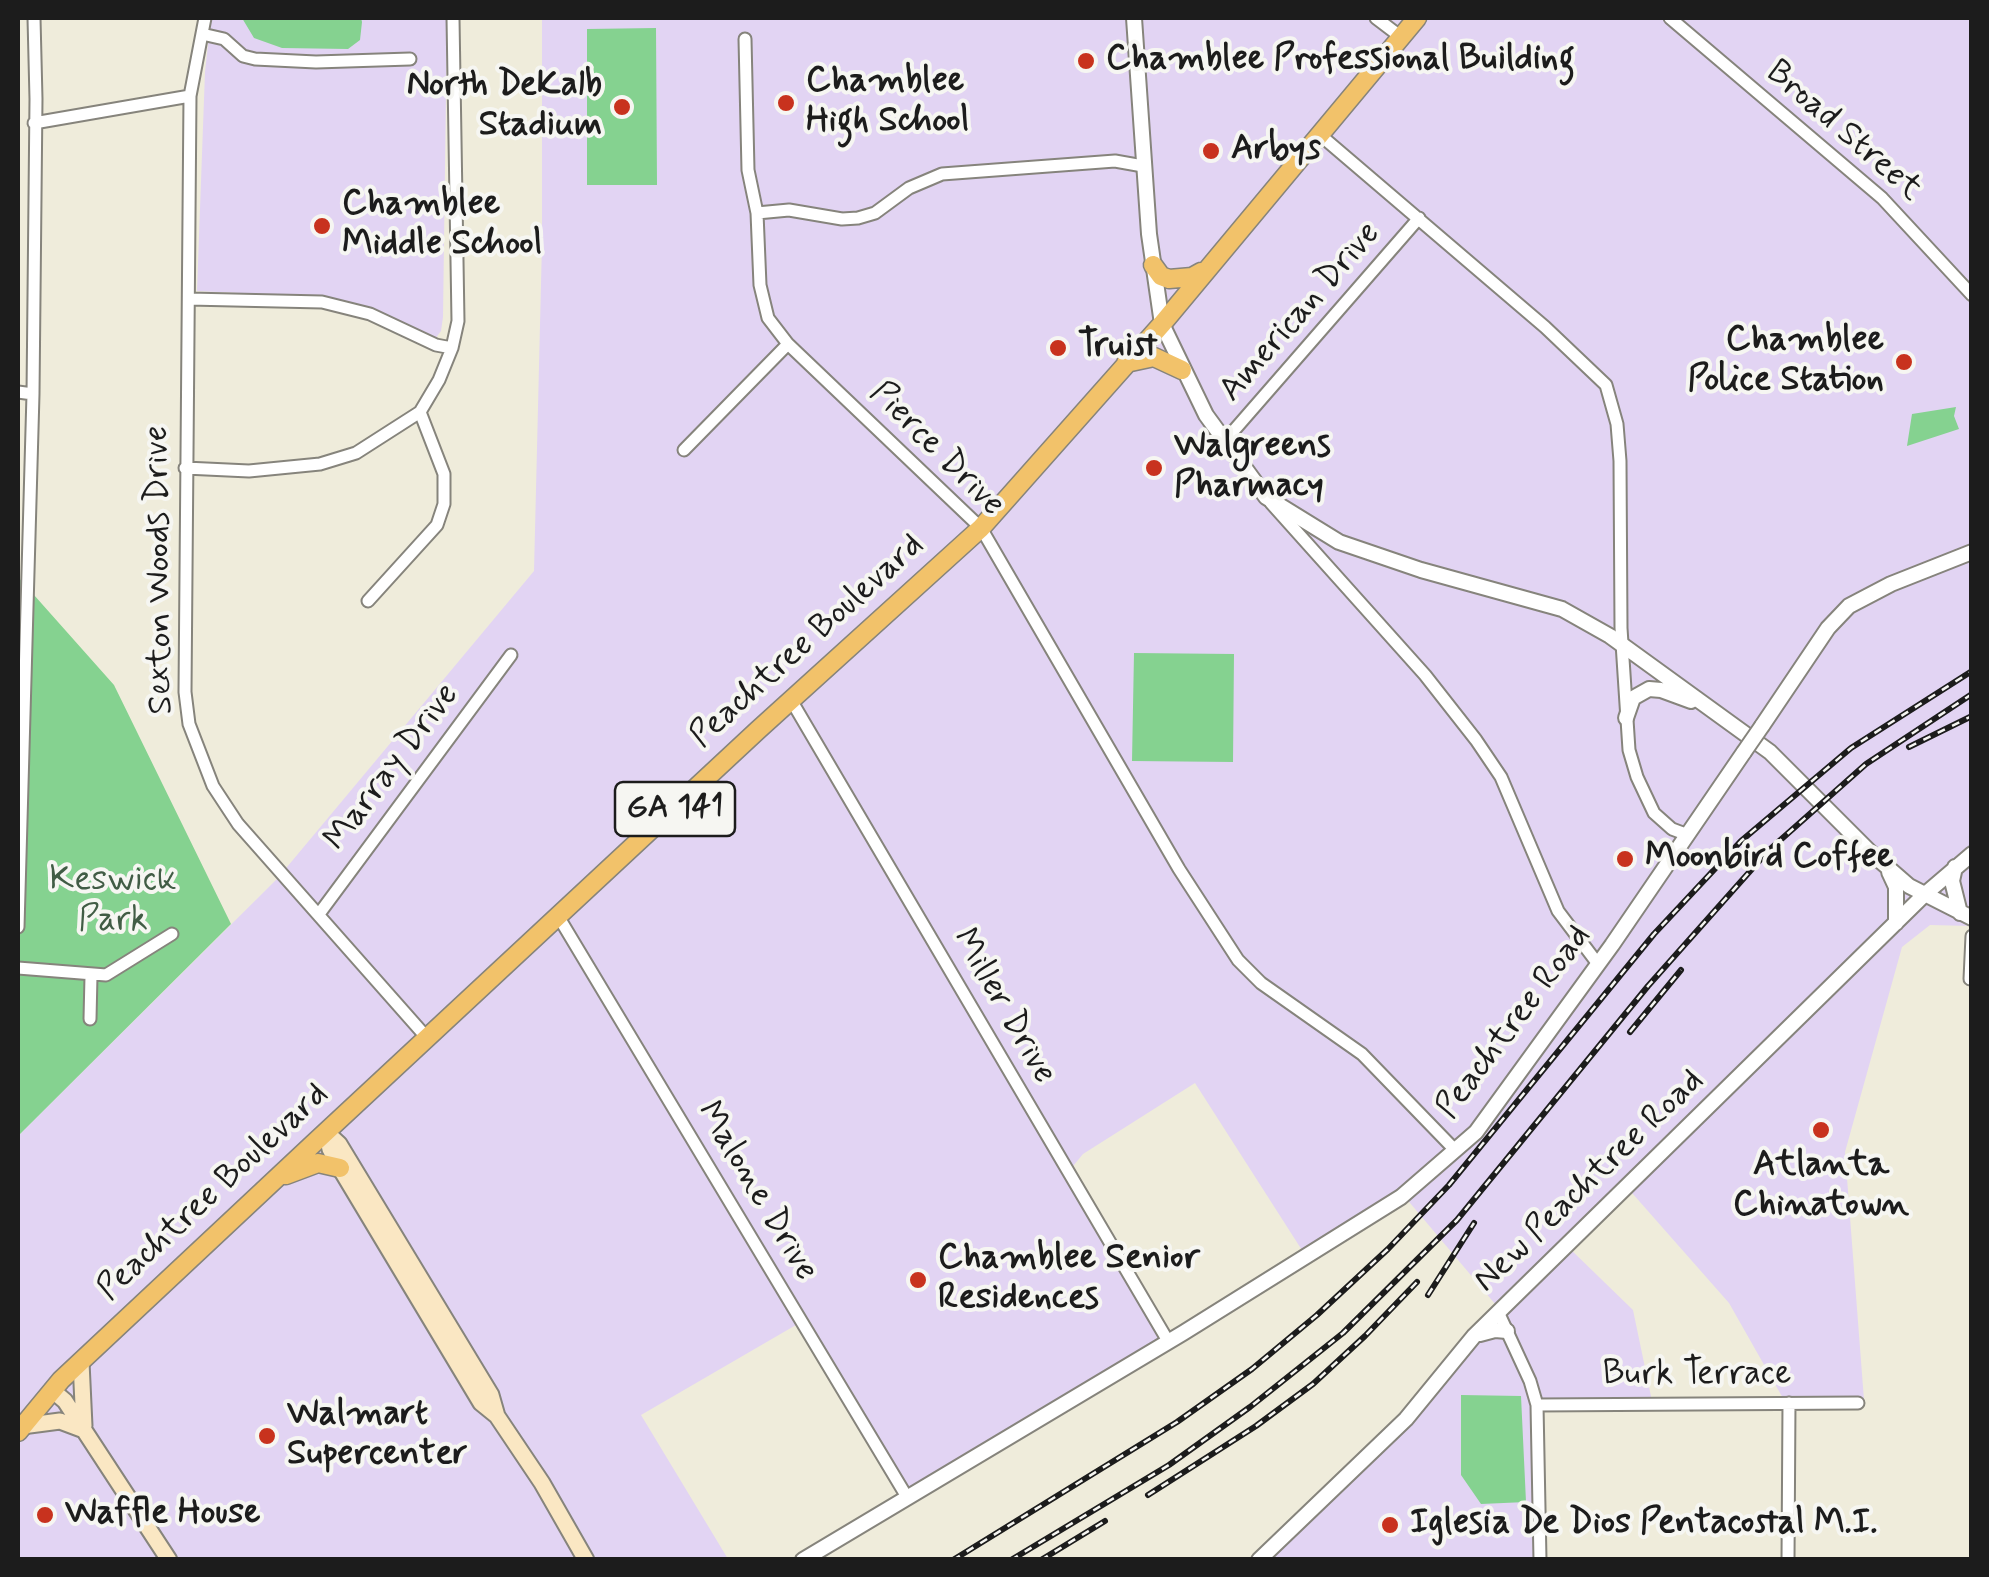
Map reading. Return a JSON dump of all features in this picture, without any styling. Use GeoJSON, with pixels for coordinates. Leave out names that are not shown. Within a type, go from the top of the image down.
{"type":"FeatureCollection","features":[{"type":"Feature","properties":{"kind":"highway","name":"Peachtree Boulevard"},"geometry":{"type":"LineString","coordinates":[[20,1429],[52,1390],[326,1132],[981,528],[1162,324],[1418,18]]}},
{"type":"Feature","properties":{"kind":"highway"},"geometry":{"type":"LineString","coordinates":[[1153,265],[1161,276],[1169,279],[1197,276],[1210,266]]}},
{"type":"Feature","properties":{"kind":"highway"},"geometry":{"type":"LineString","coordinates":[[1126,363],[1154,357],[1182,370]]}},
{"type":"Feature","properties":{"kind":"highway"},"geometry":{"type":"LineString","coordinates":[[277,1178],[318,1163],[340,1168]]}},
{"type":"Feature","properties":{"kind":"main road"},"geometry":{"type":"LineString","coordinates":[[326,1132],[340,1168],[481,1402],[496,1416],[542,1483],[586,1560]]}},
{"type":"Feature","properties":{"kind":"main road"},"geometry":{"type":"LineString","coordinates":[[326,1132],[339,1144],[492,1395],[496,1416]]}},
{"type":"Feature","properties":{"kind":"main road"},"geometry":{"type":"LineString","coordinates":[[81,1362],[85,1432]]}},
{"type":"Feature","properties":{"kind":"main road"},"geometry":{"type":"LineString","coordinates":[[52,1390],[65,1401],[170,1560]]}},
{"type":"Feature","properties":{"kind":"main road"},"geometry":{"type":"LineString","coordinates":[[20,1429],[60,1420],[85,1432]]}},
{"type":"Feature","properties":{"kind":"street"},"geometry":{"type":"LineString","coordinates":[[18,927],[33,394],[34,18]]}},
{"type":"Feature","properties":{"kind":"street","name":"Sexton Woods Drive"},"geometry":{"type":"LineString","coordinates":[[205,18],[190,96],[184,692],[189,724],[213,786],[238,824],[428,1038]]}},
{"type":"Feature","properties":{"kind":"street"},"geometry":{"type":"LineString","coordinates":[[185,468],[249,470],[320,464],[356,453],[420,412],[452,348],[458,321],[452,18]]}},
{"type":"Feature","properties":{"kind":"street"},"geometry":{"type":"LineString","coordinates":[[1134,18],[1153,265],[1162,324],[1182,370],[1223,443],[1343,586],[1425,675],[1485,752],[1501,777],[1558,911],[1598,964]]}},
{"type":"Feature","properties":{"kind":"street"},"geometry":{"type":"LineString","coordinates":[[1376,18],[1401,37]]}},
{"type":"Feature","properties":{"kind":"street","name":"Broad Street"},"geometry":{"type":"LineString","coordinates":[[1670,18],[1882,198],[1972,295]]}},
{"type":"Feature","properties":{"kind":"street"},"geometry":{"type":"LineString","coordinates":[[202,34],[224,38],[242,56],[255,60],[410,59]]}},
{"type":"Feature","properties":{"kind":"street","name":"Pierce Drive"},"geometry":{"type":"LineString","coordinates":[[745,39],[746,140],[751,195],[757,213],[758,267],[768,318],[788,344],[981,528],[1179,869],[1238,960],[1261,983],[1362,1054],[1455,1150]]}},
{"type":"Feature","properties":{"kind":"street"},"geometry":{"type":"LineString","coordinates":[[34,123],[190,96]]}},
{"type":"Feature","properties":{"kind":"street"},"geometry":{"type":"LineString","coordinates":[[1320,134],[1545,326],[1606,385],[1617,424],[1620,461],[1622,643],[1631,758],[1648,802],[1661,820],[1688,836]]}},
{"type":"Feature","properties":{"kind":"street"},"geometry":{"type":"LineString","coordinates":[[757,213],[790,210],[842,220],[858,218],[876,212],[910,188],[942,174],[1143,158]]}},
{"type":"Feature","properties":{"kind":"street","name":"American Drive"},"geometry":{"type":"LineString","coordinates":[[1223,443],[1419,218]]}},
{"type":"Feature","properties":{"kind":"street"},"geometry":{"type":"LineString","coordinates":[[188,299],[322,302],[370,314],[436,345],[452,348]]}},
{"type":"Feature","properties":{"kind":"street"},"geometry":{"type":"LineString","coordinates":[[684,450],[788,344]]}},
{"type":"Feature","properties":{"kind":"street"},"geometry":{"type":"LineString","coordinates":[[18,392],[33,394]]}},
{"type":"Feature","properties":{"kind":"street"},"geometry":{"type":"LineString","coordinates":[[368,601],[436,524],[444,504],[444,474],[420,412]]}},
{"type":"Feature","properties":{"kind":"street"},"geometry":{"type":"LineString","coordinates":[[1266,497],[1339,542],[1421,570],[1562,609],[1622,643],[1770,752],[1887,867],[1924,895],[1966,916]]}},
{"type":"Feature","properties":{"kind":"street","name":"Peachtree Road"},"geometry":{"type":"LineString","coordinates":[[803,1560],[1402,1196],[1476,1132],[1688,836],[1828,628],[1850,606],[1892,584],[1972,552]]}},
{"type":"Feature","properties":{"kind":"street","name":"Marray Drive"},"geometry":{"type":"LineString","coordinates":[[319,914],[512,655]]}},
{"type":"Feature","properties":{"kind":"street"},"geometry":{"type":"LineString","coordinates":[[1626,718],[1634,698],[1649,689],[1713,710]]}},
{"type":"Feature","properties":{"kind":"street","name":"Miller Drive"},"geometry":{"type":"LineString","coordinates":[[791,700],[1168,1341]]}},
{"type":"Feature","properties":{"kind":"street","name":"New Peachtree Road"},"geometry":{"type":"LineString","coordinates":[[1259,1560],[1406,1420],[1474,1336],[1924,895],[1972,854]]}},
{"type":"Feature","properties":{"kind":"street"},"geometry":{"type":"LineString","coordinates":[[1887,867],[1896,887],[1896,923]]}},
{"type":"Feature","properties":{"kind":"street"},"geometry":{"type":"LineString","coordinates":[[1955,867],[1952,882],[1966,916]]}},
{"type":"Feature","properties":{"kind":"street","name":"Malone Drive"},"geometry":{"type":"LineString","coordinates":[[558,916],[907,1497]]}},
{"type":"Feature","properties":{"kind":"street"},"geometry":{"type":"LineString","coordinates":[[18,968],[106,975],[172,934]]}},
{"type":"Feature","properties":{"kind":"street"},"geometry":{"type":"LineString","coordinates":[[1970,980],[1972,936]]}},
{"type":"Feature","properties":{"kind":"street"},"geometry":{"type":"LineString","coordinates":[[90,1019],[91,976]]}},
{"type":"Feature","properties":{"kind":"street"},"geometry":{"type":"LineString","coordinates":[[1499,1314],[1537,1405],[1540,1560]]}},
{"type":"Feature","properties":{"kind":"street"},"geometry":{"type":"LineString","coordinates":[[1474,1336],[1507,1331]]}},
{"type":"Feature","properties":{"kind":"street"},"geometry":{"type":"LineString","coordinates":[[1788,1403],[1788,1560]]}},
{"type":"Feature","properties":{"kind":"street","name":"Burk Terrace"},"geometry":{"type":"LineString","coordinates":[[1537,1405],[1858,1404]]}},
{"type":"Feature","properties":{"kind":"shaded area","name":"Chamblee Middle School"},"geometry":{"type":"Polygon","coordinates":[[[211,18],[447,18],[443,317],[435,339],[302,296],[197,291],[205,72],[211,18]]]}},
{"type":"Feature","properties":{"kind":"shaded area"},"geometry":{"type":"Polygon","coordinates":[[[542,18],[1971,18],[1971,926],[1930,925],[1902,947],[1845,1152],[1864,1400],[1784,1400],[1729,1303],[1625,1185],[1565,1244],[1633,1310],[1653,1406],[1539,1405],[1544,1559],[1261,1559],[1501,1311],[1405,1197],[1307,1258],[1195,1083],[1083,1154],[1069,1171],[1168,1341],[907,1497],[808,1318],[641,1415],[728,1559],[18,1560],[18,1136],[277,879],[534,571],[542,243],[542,18]]]}},
{"type":"Feature","properties":{"kind":"green space"},"geometry":{"type":"Polygon","coordinates":[[[242,18],[361,18],[362,22],[360,40],[348,49],[282,48],[254,38],[242,18]]]}},
{"type":"Feature","properties":{"kind":"green space","name":"North DeKalb Stadium"},"geometry":{"type":"Polygon","coordinates":[[[656,28],[657,185],[587,185],[587,29],[656,28]]]}},
{"type":"Feature","properties":{"kind":"green space"},"geometry":{"type":"Polygon","coordinates":[[[1956,407],[1954,416],[1959,429],[1907,446],[1912,414],[1956,407]]]}},
{"type":"Feature","properties":{"kind":"green space","name":"Keswick Park"},"geometry":{"type":"Polygon","coordinates":[[[18,577],[114,685],[231,924],[18,1136],[18,577]]]}},
{"type":"Feature","properties":{"kind":"green space"},"geometry":{"type":"Polygon","coordinates":[[[1134,653],[1234,654],[1233,762],[1132,761],[1134,653]]]}},
{"type":"Feature","properties":{"kind":"green space"},"geometry":{"type":"Polygon","coordinates":[[[1461,1395],[1521,1396],[1526,1502],[1481,1504],[1461,1475],[1461,1395]]]}},
{"type":"Feature","properties":{"kind":"railway"},"geometry":{"type":"LineString","coordinates":[[953,1560],[1177,1422],[1252,1369],[1317,1315],[1449,1185],[1654,934],[1741,841],[1851,748],[1972,671]]}},
{"type":"Feature","properties":{"kind":"railway"},"geometry":{"type":"LineString","coordinates":[[1011,1560],[1169,1465],[1343,1333],[1457,1220],[1648,986],[1768,851],[1866,764],[1972,694]]}},
{"type":"Feature","properties":{"kind":"railway"},"geometry":{"type":"LineString","coordinates":[[1909,747],[1972,716]]}},
{"type":"Feature","properties":{"kind":"railway"},"geometry":{"type":"LineString","coordinates":[[1630,1032],[1681,970]]}},
{"type":"Feature","properties":{"kind":"railway"},"geometry":{"type":"LineString","coordinates":[[1428,1295],[1474,1223]]}},
{"type":"Feature","properties":{"kind":"railway"},"geometry":{"type":"LineString","coordinates":[[1148,1495],[1256,1426],[1313,1384],[1417,1282]]}},
{"type":"Feature","properties":{"kind":"railway"},"geometry":{"type":"LineString","coordinates":[[1041,1560],[1105,1521]]}},
{"type":"Feature","properties":{"kind":"place","name":"Chamblee Professional Building"},"geometry":{"type":"Point","coordinates":[1086,61]}},
{"type":"Feature","properties":{"kind":"place","name":"Chamblee High School"},"geometry":{"type":"Point","coordinates":[786,103]}},
{"type":"Feature","properties":{"kind":"place","name":"North DeKalb Stadium"},"geometry":{"type":"Point","coordinates":[622,107]}},
{"type":"Feature","properties":{"kind":"place","name":"Arbys"},"geometry":{"type":"Point","coordinates":[1211,151]}},
{"type":"Feature","properties":{"kind":"place","name":"Chamblee Middle School"},"geometry":{"type":"Point","coordinates":[322,226]}},
{"type":"Feature","properties":{"kind":"place","name":"Truist"},"geometry":{"type":"Point","coordinates":[1058,348]}},
{"type":"Feature","properties":{"kind":"place","name":"Chamblee Police Station"},"geometry":{"type":"Point","coordinates":[1904,362]}},
{"type":"Feature","properties":{"kind":"place","name":"Walgreens Pharmacy"},"geometry":{"type":"Point","coordinates":[1154,468]}},
{"type":"Feature","properties":{"kind":"place","name":"Moonbird Coffee"},"geometry":{"type":"Point","coordinates":[1625,859]}},
{"type":"Feature","properties":{"kind":"place","name":"Atlanta Chinatown"},"geometry":{"type":"Point","coordinates":[1821,1130]}},
{"type":"Feature","properties":{"kind":"place","name":"Chamblee Senior Residences"},"geometry":{"type":"Point","coordinates":[918,1280]}},
{"type":"Feature","properties":{"kind":"place","name":"Walmart Supercenter"},"geometry":{"type":"Point","coordinates":[267,1436]}},
{"type":"Feature","properties":{"kind":"place","name":"Waffle House"},"geometry":{"type":"Point","coordinates":[45,1515]}},
{"type":"Feature","properties":{"kind":"place","name":"Iglesia De Dios Pentacostal M.I."},"geometry":{"type":"Point","coordinates":[1390,1525]}}]}
